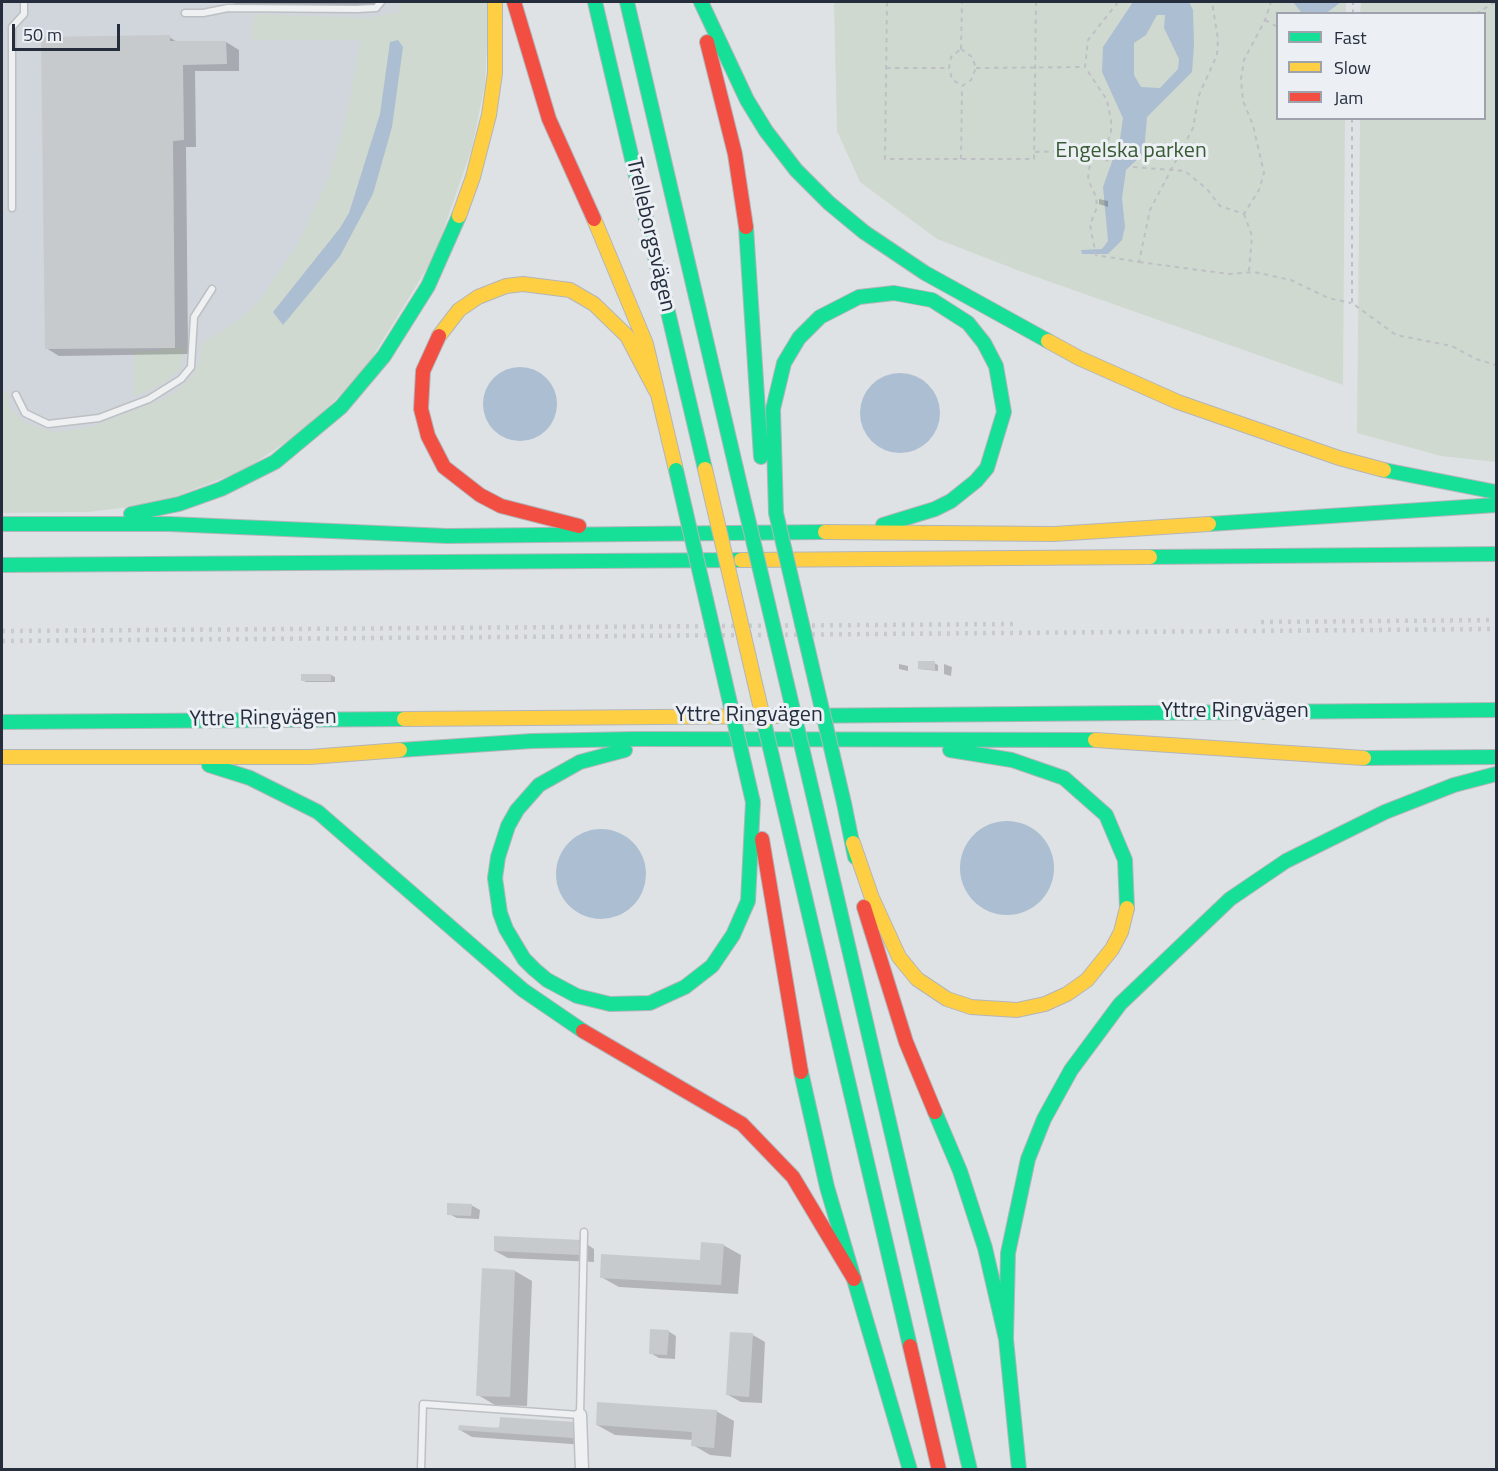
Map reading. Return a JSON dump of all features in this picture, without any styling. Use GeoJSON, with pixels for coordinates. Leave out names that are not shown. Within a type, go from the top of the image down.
{"type":"FeatureCollection","features":[{"type":"Feature","properties":{"kind":"highway"},"geometry":{"type":"LineString","coordinates":[[43,524],[147,511],[178,504],[220,489],[275,462],[311,434],[354,393],[384,356],[418,305],[441,262],[456,224],[479,155],[489,115],[495,73],[495,2]]}},
{"type":"Feature","properties":{"kind":"highway"},"geometry":{"type":"LineString","coordinates":[[514,2],[549,119],[635,313],[646,344],[753,802],[777,921],[801,1075],[827,1187],[910,1470]]}},
{"type":"Feature","properties":{"kind":"highway","name":"Trelleborgsvägen"},"geometry":{"type":"LineString","coordinates":[[595,2],[939,1470]]}},
{"type":"Feature","properties":{"kind":"highway","name":"Trelleborgsvägen"},"geometry":{"type":"LineString","coordinates":[[627,2],[970,1470]]}},
{"type":"Feature","properties":{"kind":"highway"},"geometry":{"type":"LineString","coordinates":[[696,2],[727,118],[742,191],[750,272],[758,441],[768,468],[776,513],[844,803],[862,902],[906,1042],[974,1211],[996,1289],[1006,1339],[1019,1470]]}},
{"type":"Feature","properties":{"kind":"highway"},"geometry":{"type":"LineString","coordinates":[[701,2],[747,100],[766,131],[796,170],[829,203],[864,232],[925,273],[1079,358],[1178,402],[1339,458],[1411,477],[1497,492]]}},
{"type":"Feature","properties":{"kind":"highway"},"geometry":{"type":"LineString","coordinates":[[621,535],[511,509],[480,495],[454,477],[444,467],[424,425],[420,396],[427,356],[441,330],[467,303],[506,286],[544,284],[570,290],[594,304],[604,313],[627,336],[656,391]]}},
{"type":"Feature","properties":{"kind":"highway"},"geometry":{"type":"LineString","coordinates":[[768,468],[773,409],[784,363],[800,338],[820,317],[859,297],[894,292],[932,300],[968,322],[991,355],[1001,381],[1003,423],[987,468],[965,490],[935,509],[894,522],[840,532]]}},
{"type":"Feature","properties":{"kind":"highway"},"geometry":{"type":"LineString","coordinates":[[2,524],[170,524],[447,536],[1099,532],[1497,505]]}},
{"type":"Feature","properties":{"kind":"highway"},"geometry":{"type":"LineString","coordinates":[[2,565],[1497,554]]}},
{"type":"Feature","properties":{"kind":"highway","name":"Yttre Ringvägen"},"geometry":{"type":"LineString","coordinates":[[2,722],[1497,710]]}},
{"type":"Feature","properties":{"kind":"highway"},"geometry":{"type":"LineString","coordinates":[[2,758],[310,757],[532,741],[1018,738],[1105,740],[1373,759],[1497,757]]}},
{"type":"Feature","properties":{"kind":"highway"},"geometry":{"type":"LineString","coordinates":[[710,740],[597,755],[557,773],[529,796],[517,810],[502,840],[495,878],[500,913],[524,958],[547,980],[562,989],[610,1004],[650,1003],[700,977],[712,966],[734,935],[748,901],[753,802]]}},
{"type":"Feature","properties":{"kind":"highway"},"geometry":{"type":"LineString","coordinates":[[853,843],[872,898],[899,957],[917,979],[947,999],[970,1007],[999,1010],[1045,1004],[1067,994],[1087,980],[1112,949],[1121,932],[1128,904],[1125,860],[1118,837],[1106,815],[1080,790],[1064,778],[1012,760],[882,740]]}},
{"type":"Feature","properties":{"kind":"highway"},"geometry":{"type":"LineString","coordinates":[[151,758],[207,764],[226,769],[250,778],[318,812],[523,990],[572,1024],[742,1124],[793,1178],[854,1279]]}},
{"type":"Feature","properties":{"kind":"highway"},"geometry":{"type":"LineString","coordinates":[[1006,1339],[1008,1253],[1016,1206],[1028,1159],[1044,1119],[1071,1070],[1120,1004],[1201,924],[1230,899],[1286,861],[1384,812],[1454,785],[1497,774]]}},
{"type":"Feature","properties":{"kind":"street"},"geometry":{"type":"LineString","coordinates":[[580,1415],[582,1470]]}},
{"type":"Feature","properties":{"kind":"lane"},"geometry":{"type":"LineString","coordinates":[[12,208],[12,27],[24,14],[24,2]]}},
{"type":"Feature","properties":{"kind":"lane"},"geometry":{"type":"LineString","coordinates":[[185,13],[228,8],[376,8],[381,2]]}},
{"type":"Feature","properties":{"kind":"lane"},"geometry":{"type":"LineString","coordinates":[[16,395],[25,413],[48,424],[99,418],[149,399],[181,379],[191,367],[195,317],[212,289]]}},
{"type":"Feature","properties":{"kind":"lane"},"geometry":{"type":"LineString","coordinates":[[421,1470],[423,1404],[580,1415],[584,1232]]}},
{"type":"Feature","properties":{"kind":"path"},"geometry":{"type":"LineString","coordinates":[[887,2],[885,159],[1034,159],[1036,2]]}},
{"type":"Feature","properties":{"kind":"path"},"geometry":{"type":"LineString","coordinates":[[961,49],[962,2]]}},
{"type":"Feature","properties":{"kind":"path"},"geometry":{"type":"LineString","coordinates":[[1118,2],[1088,40],[1085,67],[1107,100],[1111,120],[1111,134],[1103,151],[1095,155],[1090,162],[1088,179],[1096,197],[1097,207],[1090,225],[1096,255],[1229,274],[1249,271],[1291,280],[1343,303],[1352,303],[1396,335],[1452,346],[1476,359],[1497,364]]}},
{"type":"Feature","properties":{"kind":"path"},"geometry":{"type":"LineString","coordinates":[[1139,262],[1150,210],[1193,128],[1199,95],[1217,55],[1218,39],[1212,2]]}},
{"type":"Feature","properties":{"kind":"path"},"geometry":{"type":"LineString","coordinates":[[1244,214],[1259,190],[1264,173],[1253,125],[1243,100],[1241,79],[1244,60],[1265,20],[1271,2]]}},
{"type":"Feature","properties":{"kind":"path"},"geometry":{"type":"LineString","coordinates":[[1479,12],[1495,2]]}},
{"type":"Feature","properties":{"kind":"path"},"geometry":{"type":"LineString","coordinates":[[1265,20],[1276,26]]}},
{"type":"Feature","properties":{"kind":"path"},"geometry":{"type":"LineString","coordinates":[[961,49],[951,57],[949,68],[952,79],[962,86]]}},
{"type":"Feature","properties":{"kind":"path"},"geometry":{"type":"LineString","coordinates":[[961,49],[972,57],[976,68],[971,80],[962,86]]}},
{"type":"Feature","properties":{"kind":"path"},"geometry":{"type":"LineString","coordinates":[[976,68],[1085,67]]}},
{"type":"Feature","properties":{"kind":"path"},"geometry":{"type":"LineString","coordinates":[[886,68],[949,68]]}},
{"type":"Feature","properties":{"kind":"path"},"geometry":{"type":"LineString","coordinates":[[961,159],[962,86]]}},
{"type":"Feature","properties":{"kind":"path"},"geometry":{"type":"LineString","coordinates":[[1352,120],[1352,303]]}},
{"type":"Feature","properties":{"kind":"path"},"geometry":{"type":"LineString","coordinates":[[1035,152],[1067,151],[1095,155],[1108,161]]}},
{"type":"Feature","properties":{"kind":"path"},"geometry":{"type":"LineString","coordinates":[[1132,167],[1185,171],[1207,189],[1220,206],[1244,214]]}},
{"type":"Feature","properties":{"kind":"path"},"geometry":{"type":"LineString","coordinates":[[1244,214],[1252,236],[1249,271]]}},
{"type":"Feature","properties":{"kind":"shaded area"},"geometry":{"type":"Polygon","coordinates":[[[2,2],[473,2],[363,355],[2,500],[2,2]]]}},
{"type":"Feature","properties":{"kind":"green space"},"geometry":{"type":"Polygon","coordinates":[[[401,2],[489,2],[485,84],[472,148],[434,257],[365,369],[309,427],[244,470],[156,504],[88,512],[2,513],[2,393],[7,392],[11,409],[25,423],[55,432],[91,427],[161,400],[176,392],[194,374],[202,354],[200,344],[235,323],[260,300],[299,242],[329,176],[344,128],[361,40],[251,40],[254,14],[365,18],[398,13],[401,2]]]}},
{"type":"Feature","properties":{"kind":"green space","name":"Engelska parken"},"geometry":{"type":"Polygon","coordinates":[[[834,2],[1346,2],[1346,12],[1276,12],[1276,120],[1345,120],[1343,385],[1025,273],[937,239],[860,182],[837,131],[834,2]]]}},
{"type":"Feature","properties":{"kind":"green space"},"geometry":{"type":"Polygon","coordinates":[[[1361,2],[1496,2],[1496,462],[1441,456],[1357,433],[1360,120],[1486,120],[1486,12],[1360,12],[1361,2]]]}},
{"type":"Feature","properties":{"kind":"green space"},"geometry":{"type":"Polygon","coordinates":[[[162,348],[185,348],[181,369],[161,385],[134,397],[134,351],[161,351],[162,348]]]}},
{"type":"Feature","properties":{"kind":"water"},"geometry":{"type":"Polygon","coordinates":[[[1133,2],[1189,2],[1193,10],[1192,72],[1147,117],[1144,153],[1126,170],[1122,198],[1125,227],[1122,240],[1108,254],[1082,254],[1081,250],[1102,249],[1108,241],[1103,187],[1120,139],[1123,118],[1102,72],[1103,47],[1133,2]],[[1157,15],[1146,35],[1134,43],[1134,75],[1141,87],[1160,88],[1178,69],[1179,59],[1164,28],[1165,15],[1157,15]]]}},
{"type":"Feature","properties":{"kind":"water"},"geometry":{"type":"Polygon","coordinates":[[[1293,2],[1341,2],[1328,12],[1301,12],[1293,2]]]}},
{"type":"Feature","properties":{"kind":"water"},"geometry":{"type":"Polygon","coordinates":[[[398,40],[403,47],[392,127],[373,194],[340,256],[283,325],[273,312],[340,228],[349,213],[380,114],[390,42],[398,40]]]}},
{"type":"Feature","properties":{"kind":"water"},"geometry":{"type":"Polygon","coordinates":[[[513,367],[527,367],[541,373],[551,383],[557,397],[555,418],[541,435],[527,441],[513,441],[499,435],[489,425],[483,411],[483,397],[489,383],[499,373],[513,367]]]}},
{"type":"Feature","properties":{"kind":"water"},"geometry":{"type":"Polygon","coordinates":[[[900,373],[915,376],[928,385],[937,398],[940,413],[937,428],[928,441],[915,450],[900,453],[885,450],[872,441],[863,428],[860,413],[863,398],[872,385],[885,376],[900,373]]]}},
{"type":"Feature","properties":{"kind":"water"},"geometry":{"type":"Polygon","coordinates":[[[1007,821],[1025,824],[1040,835],[1051,850],[1054,868],[1051,886],[1040,901],[1025,912],[1007,915],[989,912],[974,901],[963,886],[960,868],[963,850],[974,835],[989,824],[1007,821]]]}},
{"type":"Feature","properties":{"kind":"water"},"geometry":{"type":"Polygon","coordinates":[[[592,829],[610,829],[626,836],[639,849],[646,865],[646,883],[639,899],[626,912],[610,919],[592,919],[576,912],[563,899],[556,883],[556,865],[563,849],[576,836],[592,829]]]}},
{"type":"Feature","properties":{"kind":"building"},"geometry":{"type":"Polygon","coordinates":[[[170,35],[170,41],[226,41],[227,64],[183,65],[184,140],[173,141],[175,348],[45,349],[41,37],[170,35]]]}},
{"type":"Feature","properties":{"kind":"building"},"geometry":{"type":"Polygon","coordinates":[[[918,661],[935,661],[935,670],[918,669],[918,661]]]}},
{"type":"Feature","properties":{"kind":"building"},"geometry":{"type":"Polygon","coordinates":[[[301,674],[331,674],[331,681],[301,681],[301,674]]]}},
{"type":"Feature","properties":{"kind":"building"},"geometry":{"type":"Polygon","coordinates":[[[447,1203],[472,1204],[471,1216],[447,1215],[447,1203]]]}},
{"type":"Feature","properties":{"kind":"building"},"geometry":{"type":"Polygon","coordinates":[[[494,1236],[582,1240],[581,1255],[494,1251],[494,1236]]]}},
{"type":"Feature","properties":{"kind":"building"},"geometry":{"type":"Polygon","coordinates":[[[701,1242],[724,1244],[721,1285],[600,1278],[601,1254],[700,1260],[701,1242]]]}},
{"type":"Feature","properties":{"kind":"building"},"geometry":{"type":"Polygon","coordinates":[[[482,1268],[515,1270],[510,1397],[476,1396],[482,1268]]]}},
{"type":"Feature","properties":{"kind":"building"},"geometry":{"type":"Polygon","coordinates":[[[650,1329],[669,1330],[667,1355],[649,1354],[650,1329]]]}},
{"type":"Feature","properties":{"kind":"building"},"geometry":{"type":"Polygon","coordinates":[[[730,1332],[753,1333],[749,1397],[726,1395],[730,1332]]]}},
{"type":"Feature","properties":{"kind":"building"},"geometry":{"type":"Polygon","coordinates":[[[597,1402],[717,1410],[714,1448],[691,1446],[692,1432],[596,1425],[597,1402]]]}},
{"type":"Feature","properties":{"kind":"building"},"geometry":{"type":"Polygon","coordinates":[[[500,1417],[575,1422],[574,1438],[458,1430],[459,1425],[499,1428],[500,1417]]]}},
{"type":"Feature","properties":{"kind":"railway"},"geometry":{"type":"LineString","coordinates":[[1261,622],[1496,620]]}},
{"type":"Feature","properties":{"kind":"railway"},"geometry":{"type":"LineString","coordinates":[[2,631],[1015,624]]}},
{"type":"Feature","properties":{"kind":"railway"},"geometry":{"type":"LineString","coordinates":[[2,641],[1496,629]]}},
{"type":"Feature","properties":{"kind":"traffic: fast"},"geometry":{"type":"LineString","coordinates":[[595,2],[705,469]]}},
{"type":"Feature","properties":{"kind":"traffic: fast"},"geometry":{"type":"LineString","coordinates":[[627,2],[736,468]]}},
{"type":"Feature","properties":{"kind":"traffic: fast"},"geometry":{"type":"LineString","coordinates":[[701,2],[747,100],[766,131],[796,170],[829,203],[864,232],[925,273],[1048,341]]}},
{"type":"Feature","properties":{"kind":"traffic: fast"},"geometry":{"type":"LineString","coordinates":[[131,514],[179,504],[221,489],[275,462],[341,407],[384,356],[428,286],[459,216]]}},
{"type":"Feature","properties":{"kind":"traffic: fast"},"geometry":{"type":"LineString","coordinates":[[746,227],[761,457]]}},
{"type":"Feature","properties":{"kind":"traffic: fast"},"geometry":{"type":"LineString","coordinates":[[776,513],[773,409],[784,363],[799,338],[820,317],[859,297],[894,293],[932,300],[968,323],[984,343],[996,366],[1004,412],[987,468],[976,481],[951,501],[935,509],[883,525]]}},
{"type":"Feature","properties":{"kind":"traffic: fast"},"geometry":{"type":"LineString","coordinates":[[736,468],[815,803]]}},
{"type":"Feature","properties":{"kind":"traffic: fast"},"geometry":{"type":"LineString","coordinates":[[676,470],[753,802]]}},
{"type":"Feature","properties":{"kind":"traffic: fast"},"geometry":{"type":"LineString","coordinates":[[1384,470],[1496,492]]}},
{"type":"Feature","properties":{"kind":"traffic: fast"},"geometry":{"type":"LineString","coordinates":[[1209,524],[1496,505]]}},
{"type":"Feature","properties":{"kind":"traffic: fast"},"geometry":{"type":"LineString","coordinates":[[776,513],[844,803]]}},
{"type":"Feature","properties":{"kind":"traffic: fast"},"geometry":{"type":"LineString","coordinates":[[2,524],[169,524],[447,536],[825,532]]}},
{"type":"Feature","properties":{"kind":"traffic: fast"},"geometry":{"type":"LineString","coordinates":[[1150,557],[1496,554]]}},
{"type":"Feature","properties":{"kind":"traffic: fast"},"geometry":{"type":"LineString","coordinates":[[2,565],[741,560]]}},
{"type":"Feature","properties":{"kind":"traffic: fast"},"geometry":{"type":"LineString","coordinates":[[785,716],[1496,710]]}},
{"type":"Feature","properties":{"kind":"traffic: fast"},"geometry":{"type":"LineString","coordinates":[[2,722],[404,719]]}},
{"type":"Feature","properties":{"kind":"traffic: fast"},"geometry":{"type":"LineString","coordinates":[[764,722],[783,803]]}},
{"type":"Feature","properties":{"kind":"traffic: fast"},"geometry":{"type":"LineString","coordinates":[[400,750],[532,741],[636,739],[1095,740]]}},
{"type":"Feature","properties":{"kind":"traffic: fast"},"geometry":{"type":"LineString","coordinates":[[625,750],[580,762],[539,785],[517,810],[508,826],[498,857],[495,878],[500,913],[506,929],[524,959],[534,969],[547,980],[577,996],[610,1004],[650,1003],[685,987],[712,966],[733,935],[748,901],[753,802]]}},
{"type":"Feature","properties":{"kind":"traffic: fast"},"geometry":{"type":"LineString","coordinates":[[950,750],[1012,760],[1064,778],[1106,815],[1125,860],[1127,908]]}},
{"type":"Feature","properties":{"kind":"traffic: fast"},"geometry":{"type":"LineString","coordinates":[[1364,758],[1496,757]]}},
{"type":"Feature","properties":{"kind":"traffic: fast"},"geometry":{"type":"LineString","coordinates":[[209,765],[250,778],[318,812],[523,990],[583,1031]]}},
{"type":"Feature","properties":{"kind":"traffic: fast"},"geometry":{"type":"LineString","coordinates":[[1006,1339],[1008,1253],[1028,1159],[1044,1119],[1071,1070],[1120,1004],[1230,899],[1286,861],[1385,812],[1454,785],[1496,774]]}},
{"type":"Feature","properties":{"kind":"traffic: fast"},"geometry":{"type":"LineString","coordinates":[[783,803],[910,1346]]}},
{"type":"Feature","properties":{"kind":"traffic: fast"},"geometry":{"type":"LineString","coordinates":[[815,803],[970,1470]]}},
{"type":"Feature","properties":{"kind":"traffic: fast"},"geometry":{"type":"LineString","coordinates":[[844,803],[855,857]]}},
{"type":"Feature","properties":{"kind":"traffic: fast"},"geometry":{"type":"LineString","coordinates":[[801,1072],[827,1187],[910,1470]]}},
{"type":"Feature","properties":{"kind":"traffic: fast"},"geometry":{"type":"LineString","coordinates":[[935,1112],[960,1171],[985,1248],[1006,1339],[1019,1470]]}},
{"type":"Feature","properties":{"kind":"traffic: slow"},"geometry":{"type":"LineString","coordinates":[[459,216],[473,177],[489,115],[495,73],[495,2]]}},
{"type":"Feature","properties":{"kind":"traffic: slow"},"geometry":{"type":"LineString","coordinates":[[594,219],[646,344],[676,470]]}},
{"type":"Feature","properties":{"kind":"traffic: slow"},"geometry":{"type":"LineString","coordinates":[[439,336],[459,310],[478,297],[506,286],[523,284],[570,290],[594,304],[627,336],[656,391]]}},
{"type":"Feature","properties":{"kind":"traffic: slow"},"geometry":{"type":"LineString","coordinates":[[1048,341],[1079,358],[1178,402],[1339,458],[1384,470]]}},
{"type":"Feature","properties":{"kind":"traffic: slow"},"geometry":{"type":"LineString","coordinates":[[705,469],[764,722]]}},
{"type":"Feature","properties":{"kind":"traffic: slow"},"geometry":{"type":"LineString","coordinates":[[825,532],[1054,534],[1209,524]]}},
{"type":"Feature","properties":{"kind":"traffic: slow"},"geometry":{"type":"LineString","coordinates":[[741,560],[1150,557]]}},
{"type":"Feature","properties":{"kind":"traffic: slow"},"geometry":{"type":"LineString","coordinates":[[404,719],[785,716]]}},
{"type":"Feature","properties":{"kind":"traffic: slow"},"geometry":{"type":"LineString","coordinates":[[1095,740],[1364,758]]}},
{"type":"Feature","properties":{"kind":"traffic: slow"},"geometry":{"type":"LineString","coordinates":[[2,757],[310,757],[400,750]]}},
{"type":"Feature","properties":{"kind":"traffic: slow"},"geometry":{"type":"LineString","coordinates":[[853,843],[872,898],[899,957],[917,979],[947,999],[971,1007],[1017,1010],[1045,1004],[1067,994],[1087,980],[1112,949],[1121,932],[1127,908]]}},
{"type":"Feature","properties":{"kind":"traffic: jam"},"geometry":{"type":"LineString","coordinates":[[514,2],[549,119],[594,219]]}},
{"type":"Feature","properties":{"kind":"traffic: jam"},"geometry":{"type":"LineString","coordinates":[[707,42],[735,154],[746,227]]}},
{"type":"Feature","properties":{"kind":"traffic: jam"},"geometry":{"type":"LineString","coordinates":[[439,336],[423,371],[421,409],[428,436],[444,467],[480,495],[501,506],[579,526]]}},
{"type":"Feature","properties":{"kind":"traffic: jam"},"geometry":{"type":"LineString","coordinates":[[762,839],[801,1072]]}},
{"type":"Feature","properties":{"kind":"traffic: jam"},"geometry":{"type":"LineString","coordinates":[[864,907],[906,1042],[935,1112]]}},
{"type":"Feature","properties":{"kind":"traffic: jam"},"geometry":{"type":"LineString","coordinates":[[583,1031],[742,1124],[793,1177],[854,1279]]}},
{"type":"Feature","properties":{"kind":"traffic: jam"},"geometry":{"type":"LineString","coordinates":[[910,1346],[939,1470]]}}]}
